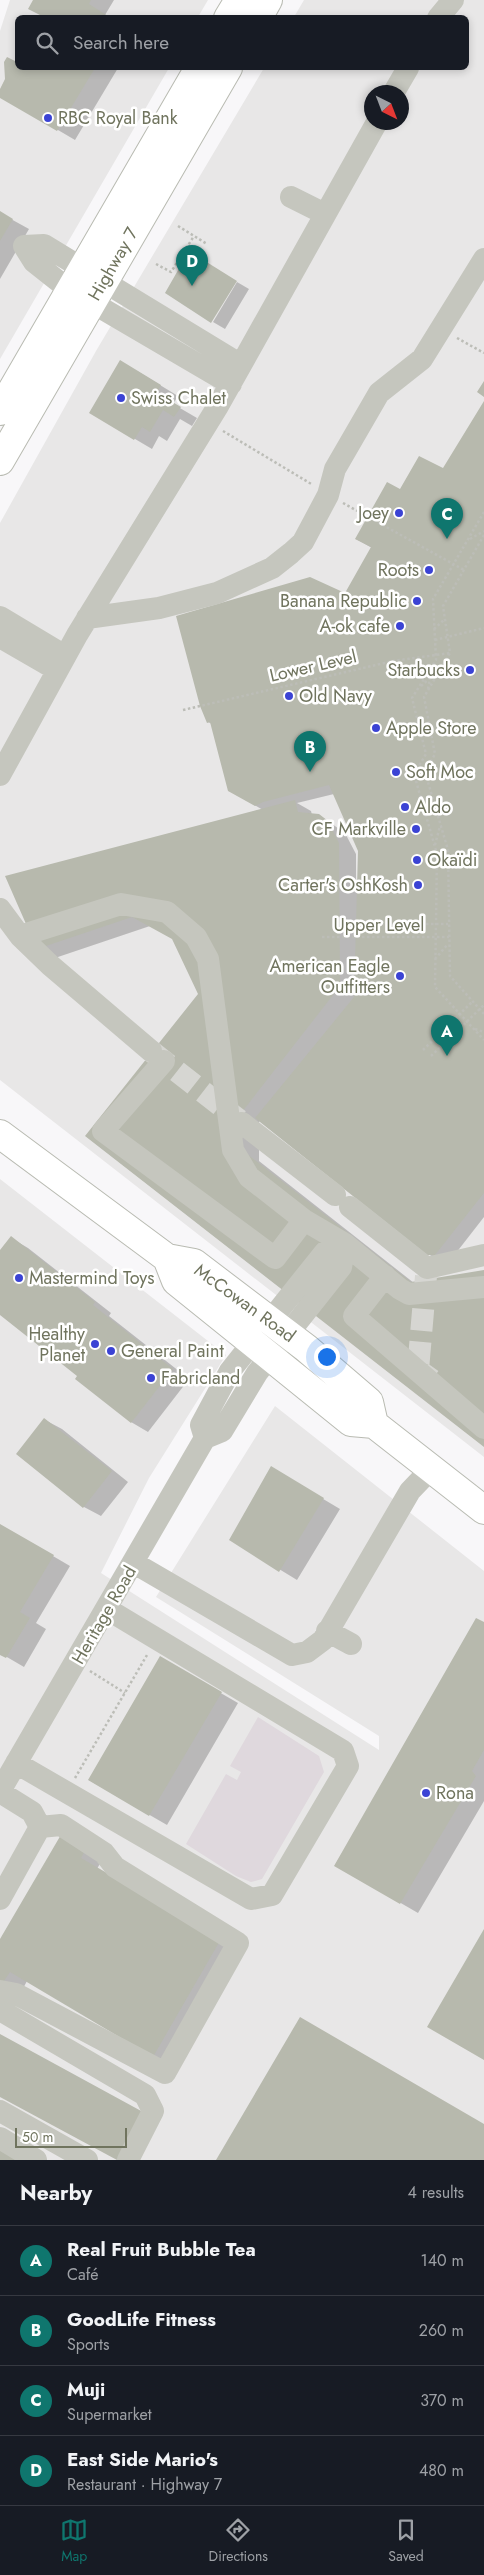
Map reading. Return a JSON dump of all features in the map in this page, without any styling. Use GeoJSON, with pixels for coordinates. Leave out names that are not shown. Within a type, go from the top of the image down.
{"type":"FeatureCollection","features":[{"type":"Feature","properties":{"kind":"main road"},"geometry":{"type":"LineString","coordinates":[[230,15],[239,0]]}},
{"type":"Feature","properties":{"kind":"main road"},"geometry":{"type":"LineString","coordinates":[[260,15],[268,0]]}},
{"type":"Feature","properties":{"kind":"main road","name":"Highway 7"},"geometry":{"type":"LineString","coordinates":[[0,461],[86,286],[199,70]]}},
{"type":"Feature","properties":{"kind":"main road","name":"Highway 7"},"geometry":{"type":"LineString","coordinates":[[0,411],[86,286],[227,70]]}},
{"type":"Feature","properties":{"kind":"main road","name":"McCowan Road"},"geometry":{"type":"LineString","coordinates":[[0,1134],[166,1258],[194,1262],[279,1327],[369,1402],[374,1424],[351,1422],[176,1281],[166,1258]]}},
{"type":"Feature","properties":{"kind":"main road"},"geometry":{"type":"LineString","coordinates":[[374,1424],[484,1510]]}},
{"type":"Feature","properties":{"kind":"street"},"geometry":{"type":"LineString","coordinates":[[440,15],[453,0]]}},
{"type":"Feature","properties":{"kind":"street"},"geometry":{"type":"LineString","coordinates":[[398,85],[407,70]]}},
{"type":"Feature","properties":{"kind":"street"},"geometry":{"type":"LineString","coordinates":[[0,774],[61,662],[236,374],[372,130]]}},
{"type":"Feature","properties":{"kind":"street"},"geometry":{"type":"LineString","coordinates":[[291,197],[325,214]]}},
{"type":"Feature","properties":{"kind":"street"},"geometry":{"type":"LineString","coordinates":[[87,618],[159,608],[217,593],[272,568],[303,542],[328,495],[334,469],[379,393],[422,359],[484,259]]}},
{"type":"Feature","properties":{"kind":"street"},"geometry":{"type":"LineString","coordinates":[[86,286],[236,374]]}},
{"type":"Feature","properties":{"kind":"street"},"geometry":{"type":"LineString","coordinates":[[0,617],[61,662]]}},
{"type":"Feature","properties":{"kind":"street"},"geometry":{"type":"LineString","coordinates":[[0,637],[61,662]]}},
{"type":"Feature","properties":{"kind":"street"},"geometry":{"type":"LineString","coordinates":[[20,936],[121,904],[168,912],[196,937],[208,959],[233,1150],[249,1177],[304,1220],[345,1244],[400,1289],[409,1294],[484,1287]]}},
{"type":"Feature","properties":{"kind":"street"},"geometry":{"type":"LineString","coordinates":[[0,909],[20,936],[50,965],[158,1056],[103,1131],[275,1258],[304,1220]]}},
{"type":"Feature","properties":{"kind":"street"},"geometry":{"type":"LineString","coordinates":[[242,1122],[342,1201],[427,1272],[484,1255]]}},
{"type":"Feature","properties":{"kind":"street","name":"Heritage Road"},"geometry":{"type":"LineString","coordinates":[[0,1791],[108,1609],[205,1438],[201,1425],[230,1371],[262,1349],[279,1327],[342,1267],[345,1244]]}},
{"type":"Feature","properties":{"kind":"street"},"geometry":{"type":"LineString","coordinates":[[385,1276],[354,1316],[484,1428]]}},
{"type":"Feature","properties":{"kind":"street"},"geometry":{"type":"LineString","coordinates":[[134,1564],[292,1655],[307,1652],[322,1640],[410,1491],[430,1469]]}},
{"type":"Feature","properties":{"kind":"street"},"geometry":{"type":"LineString","coordinates":[[16,1763],[251,1899],[272,1895],[348,1766],[343,1751],[108,1609]]}},
{"type":"Feature","properties":{"kind":"street"},"geometry":{"type":"LineString","coordinates":[[327,1631],[351,1644]]}},
{"type":"Feature","properties":{"kind":"street"},"geometry":{"type":"LineString","coordinates":[[0,1791],[32,1812],[40,1827]]}},
{"type":"Feature","properties":{"kind":"street"},"geometry":{"type":"LineString","coordinates":[[0,1991],[16,1994],[164,2073],[238,1943],[115,1867],[104,1853],[61,1825],[40,1827]]}},
{"type":"Feature","properties":{"kind":"street"},"geometry":{"type":"LineString","coordinates":[[0,1899],[40,1827]]}},
{"type":"Feature","properties":{"kind":"street"},"geometry":{"type":"LineString","coordinates":[[0,2010],[145,2095],[153,2111],[128,2160]]}},
{"type":"Feature","properties":{"kind":"street"},"geometry":{"type":"LineString","coordinates":[[0,2110],[88,2160]]}},
{"type":"Feature","properties":{"kind":"street"},"geometry":{"type":"LineString","coordinates":[[0,2138],[36,2160]]}},
{"type":"Feature","properties":{"kind":"path"},"geometry":{"type":"LineString","coordinates":[[178,226],[207,244]]}},
{"type":"Feature","properties":{"kind":"path"},"geometry":{"type":"LineString","coordinates":[[156,264],[171,272],[194,236]]}},
{"type":"Feature","properties":{"kind":"path"},"geometry":{"type":"LineString","coordinates":[[440,329],[484,353]]}},
{"type":"Feature","properties":{"kind":"path"},"geometry":{"type":"LineString","coordinates":[[220,429],[328,495],[464,570]]}},
{"type":"Feature","properties":{"kind":"path","name":"Upper Level"},"geometry":{"type":"LineString","coordinates":[[484,512],[433,600],[436,660],[412,698],[426,754],[414,774],[437,854],[435,986],[484,1040]]}},
{"type":"Feature","properties":{"kind":"path"},"geometry":{"type":"LineString","coordinates":[[468,539],[484,533]]}},
{"type":"Feature","properties":{"kind":"path"},"geometry":{"type":"LineString","coordinates":[[484,533],[443,606],[450,653],[424,697],[435,754],[425,772],[448,850],[450,976],[484,1014]]}},
{"type":"Feature","properties":{"kind":"path"},"geometry":{"type":"LineString","coordinates":[[434,629],[445,619]]}},
{"type":"Feature","properties":{"kind":"path"},"geometry":{"type":"LineString","coordinates":[[435,640],[484,628]]}},
{"type":"Feature","properties":{"kind":"path","name":"Lower Level"},"geometry":{"type":"LineString","coordinates":[[183,710],[393,661],[450,653]]}},
{"type":"Feature","properties":{"kind":"path"},"geometry":{"type":"LineString","coordinates":[[427,691],[432,666]]}},
{"type":"Feature","properties":{"kind":"path"},"geometry":{"type":"LineString","coordinates":[[418,688],[441,669]]}},
{"type":"Feature","properties":{"kind":"path"},"geometry":{"type":"LineString","coordinates":[[435,847],[440,825]]}},
{"type":"Feature","properties":{"kind":"path"},"geometry":{"type":"LineString","coordinates":[[356,924],[448,924]]}},
{"type":"Feature","properties":{"kind":"path","name":"Upper Level"},"geometry":{"type":"LineString","coordinates":[[322,937],[449,937]]}},
{"type":"Feature","properties":{"kind":"path"},"geometry":{"type":"LineString","coordinates":[[435,959],[449,943]]}},
{"type":"Feature","properties":{"kind":"path"},"geometry":{"type":"LineString","coordinates":[[423,1050],[472,1001]]}},
{"type":"Feature","properties":{"kind":"path"},"geometry":{"type":"LineString","coordinates":[[431,1056],[484,1005]]}},
{"type":"Feature","properties":{"kind":"path"},"geometry":{"type":"LineString","coordinates":[[473,1029],[484,1032]]}},
{"type":"Feature","properties":{"kind":"path"},"geometry":{"type":"LineString","coordinates":[[67,1792],[157,1639]]}},
{"type":"Feature","properties":{"kind":"path"},"geometry":{"type":"LineString","coordinates":[[76,1663],[125,1693]]}},
{"type":"Feature","properties":{"kind":"shaded area"},"geometry":{"type":"Polygon","coordinates":[[[10,0],[208,0],[199,15],[15,15],[15,70],[168,70],[0,359],[0,31],[10,0]]]}},
{"type":"Feature","properties":{"kind":"shaded area"},"geometry":{"type":"Polygon","coordinates":[[[304,0],[484,0],[484,1457],[0,1080],[0,523],[96,351],[263,70],[469,70],[469,15],[295,15],[304,0]]]}},
{"type":"Feature","properties":{"kind":"shaded area"},"geometry":{"type":"Polygon","coordinates":[[[0,1179],[226,1355],[149,1478],[101,1573],[379,1750],[379,1736],[156,1597],[275,1406],[484,1571],[484,2160],[0,2160],[0,1179]]]}},
{"type":"Feature","properties":{"kind":"shaded area"},"geometry":{"type":"Polygon","coordinates":[[[258,1717],[319,1756],[324,1772],[262,1879],[251,1882],[236,1876],[186,1844],[226,1774],[237,1780],[241,1772],[230,1766],[258,1717]]]}},
{"type":"Feature","properties":{"kind":"building"},"geometry":{"type":"Polygon","coordinates":[[[33,0],[91,0],[89,4],[106,15],[40,15],[28,9],[33,0]]]}},
{"type":"Feature","properties":{"kind":"building"},"geometry":{"type":"Polygon","coordinates":[[[7,57],[15,61],[15,70],[94,70],[57,131],[0,98],[0,89],[5,79],[4,62],[7,57]]]}},
{"type":"Feature","properties":{"kind":"building"},"geometry":{"type":"Polygon","coordinates":[[[0,211],[13,219],[0,241],[0,211]]]}},
{"type":"Feature","properties":{"kind":"building"},"geometry":{"type":"Polygon","coordinates":[[[189,251],[237,281],[211,323],[165,293],[189,251]]]}},
{"type":"Feature","properties":{"kind":"building"},"geometry":{"type":"Polygon","coordinates":[[[120,360],[161,385],[157,393],[181,407],[174,417],[163,410],[150,432],[142,427],[134,440],[89,413],[120,360]]]}},
{"type":"Feature","properties":{"kind":"building"},"geometry":{"type":"Polygon","coordinates":[[[484,381],[484,397],[477,392],[484,381]]]}},
{"type":"Feature","properties":{"kind":"building","name":"CF Markville"},"geometry":{"type":"Polygon","coordinates":[[[484,401],[484,1193],[435,1255],[427,1255],[255,1118],[354,997],[358,851],[329,785],[263,802],[255,806],[228,791],[210,722],[207,723],[200,706],[176,616],[310,577],[345,593],[371,547],[355,539],[387,482],[400,489],[419,456],[443,468],[484,401]]]}},
{"type":"Feature","properties":{"kind":"building"},"geometry":{"type":"Polygon","coordinates":[[[295,800],[298,812],[319,814],[328,821],[339,843],[340,986],[242,1112],[242,1150],[411,1282],[484,1270],[484,1447],[85,1136],[198,994],[172,939],[132,917],[37,949],[5,876],[295,800]]]}},
{"type":"Feature","properties":{"kind":"building"},"geometry":{"type":"Polygon","coordinates":[[[11,1236],[95,1302],[93,1305],[173,1369],[131,1423],[75,1379],[77,1376],[0,1315],[0,1250],[11,1236]]]}},
{"type":"Feature","properties":{"kind":"building"},"geometry":{"type":"Polygon","coordinates":[[[44,1418],[112,1471],[83,1508],[16,1454],[44,1418]]]}},
{"type":"Feature","properties":{"kind":"building"},"geometry":{"type":"Polygon","coordinates":[[[271,1466],[324,1498],[279,1572],[229,1540],[271,1466]]]}},
{"type":"Feature","properties":{"kind":"building"},"geometry":{"type":"Polygon","coordinates":[[[0,1524],[54,1555],[20,1612],[30,1618],[6,1658],[0,1655],[0,1524]]]}},
{"type":"Feature","properties":{"kind":"building"},"geometry":{"type":"Polygon","coordinates":[[[476,1618],[484,1622],[484,1750],[472,1771],[476,1776],[400,1904],[334,1866],[476,1618]]]}},
{"type":"Feature","properties":{"kind":"building"},"geometry":{"type":"Polygon","coordinates":[[[160,1656],[222,1692],[149,1816],[88,1780],[160,1656]]]}},
{"type":"Feature","properties":{"kind":"building"},"geometry":{"type":"Polygon","coordinates":[[[62,1833],[87,1847],[81,1858],[221,1939],[153,2057],[10,1972],[0,1987],[0,1939],[62,1833]]]}},
{"type":"Feature","properties":{"kind":"building"},"geometry":{"type":"Polygon","coordinates":[[[484,1929],[484,2060],[427,2027],[484,1929]]]}},
{"type":"Feature","properties":{"kind":"building"},"geometry":{"type":"Polygon","coordinates":[[[300,2017],[484,2124],[484,2160],[216,2160],[300,2017]]]}},
{"type":"Feature","properties":{"kind":"building"},"geometry":{"type":"Polygon","coordinates":[[[0,2034],[143,2112],[117,2160],[0,2097],[0,2034]]]}},
{"type":"Feature","properties":{"kind":"building"},"geometry":{"type":"Polygon","coordinates":[[[0,2146],[25,2160],[0,2160],[0,2146]]]}},
{"type":"Feature","properties":{"kind":"tunnel"},"geometry":{"type":"LineString","coordinates":[[151,1051],[239,1120]]}},
{"type":"Feature","properties":{"kind":"tunnel"},"geometry":{"type":"LineString","coordinates":[[426,1276],[418,1370],[432,1380]]}},
{"type":"Feature","properties":{"kind":"place","name":"RBC Royal Bank"},"geometry":{"type":"Point","coordinates":[48,118]}},
{"type":"Feature","properties":{"kind":"place","name":"East Side Mario's"},"geometry":{"type":"Point","coordinates":[192,286]}},
{"type":"Feature","properties":{"kind":"place","name":"Swiss Chalet"},"geometry":{"type":"Point","coordinates":[121,398]}},
{"type":"Feature","properties":{"kind":"place","name":"Joey"},"geometry":{"type":"Point","coordinates":[399,513]}},
{"type":"Feature","properties":{"kind":"place","name":"Muji"},"geometry":{"type":"Point","coordinates":[447,539]}},
{"type":"Feature","properties":{"kind":"place","name":"Roots"},"geometry":{"type":"Point","coordinates":[429,570]}},
{"type":"Feature","properties":{"kind":"place","name":"Banana Republic"},"geometry":{"type":"Point","coordinates":[417,601]}},
{"type":"Feature","properties":{"kind":"place","name":"A-ok cafe"},"geometry":{"type":"Point","coordinates":[400,626]}},
{"type":"Feature","properties":{"kind":"place","name":"Starbucks"},"geometry":{"type":"Point","coordinates":[470,670]}},
{"type":"Feature","properties":{"kind":"place","name":"Old Navy"},"geometry":{"type":"Point","coordinates":[289,696]}},
{"type":"Feature","properties":{"kind":"place","name":"Apple Store"},"geometry":{"type":"Point","coordinates":[376,728]}},
{"type":"Feature","properties":{"kind":"place","name":"GoodLife Fitness"},"geometry":{"type":"Point","coordinates":[310,772]}},
{"type":"Feature","properties":{"kind":"place","name":"Soft Moc"},"geometry":{"type":"Point","coordinates":[396,772]}},
{"type":"Feature","properties":{"kind":"place","name":"Aldo"},"geometry":{"type":"Point","coordinates":[405,807]}},
{"type":"Feature","properties":{"kind":"place","name":"CF Markville"},"geometry":{"type":"Point","coordinates":[416,829]}},
{"type":"Feature","properties":{"kind":"place","name":"Okaïdi"},"geometry":{"type":"Point","coordinates":[417,860]}},
{"type":"Feature","properties":{"kind":"place","name":"Carter's OshKosh"},"geometry":{"type":"Point","coordinates":[418,885]}},
{"type":"Feature","properties":{"kind":"place","name":"American Eagle Outfitters"},"geometry":{"type":"Point","coordinates":[400,976]}},
{"type":"Feature","properties":{"kind":"place","name":"Real Fruit Bubble Tea"},"geometry":{"type":"Point","coordinates":[447,1056]}},
{"type":"Feature","properties":{"kind":"place","name":"Mastermind Toys"},"geometry":{"type":"Point","coordinates":[19,1278]}},
{"type":"Feature","properties":{"kind":"place","name":"Healthy Planet"},"geometry":{"type":"Point","coordinates":[95,1344]}},
{"type":"Feature","properties":{"kind":"place","name":"General Paint"},"geometry":{"type":"Point","coordinates":[111,1351]}},
{"type":"Feature","properties":{"kind":"place","name":"Fabricland"},"geometry":{"type":"Point","coordinates":[151,1378]}},
{"type":"Feature","properties":{"kind":"place","name":"Rona"},"geometry":{"type":"Point","coordinates":[426,1793]}}]}
